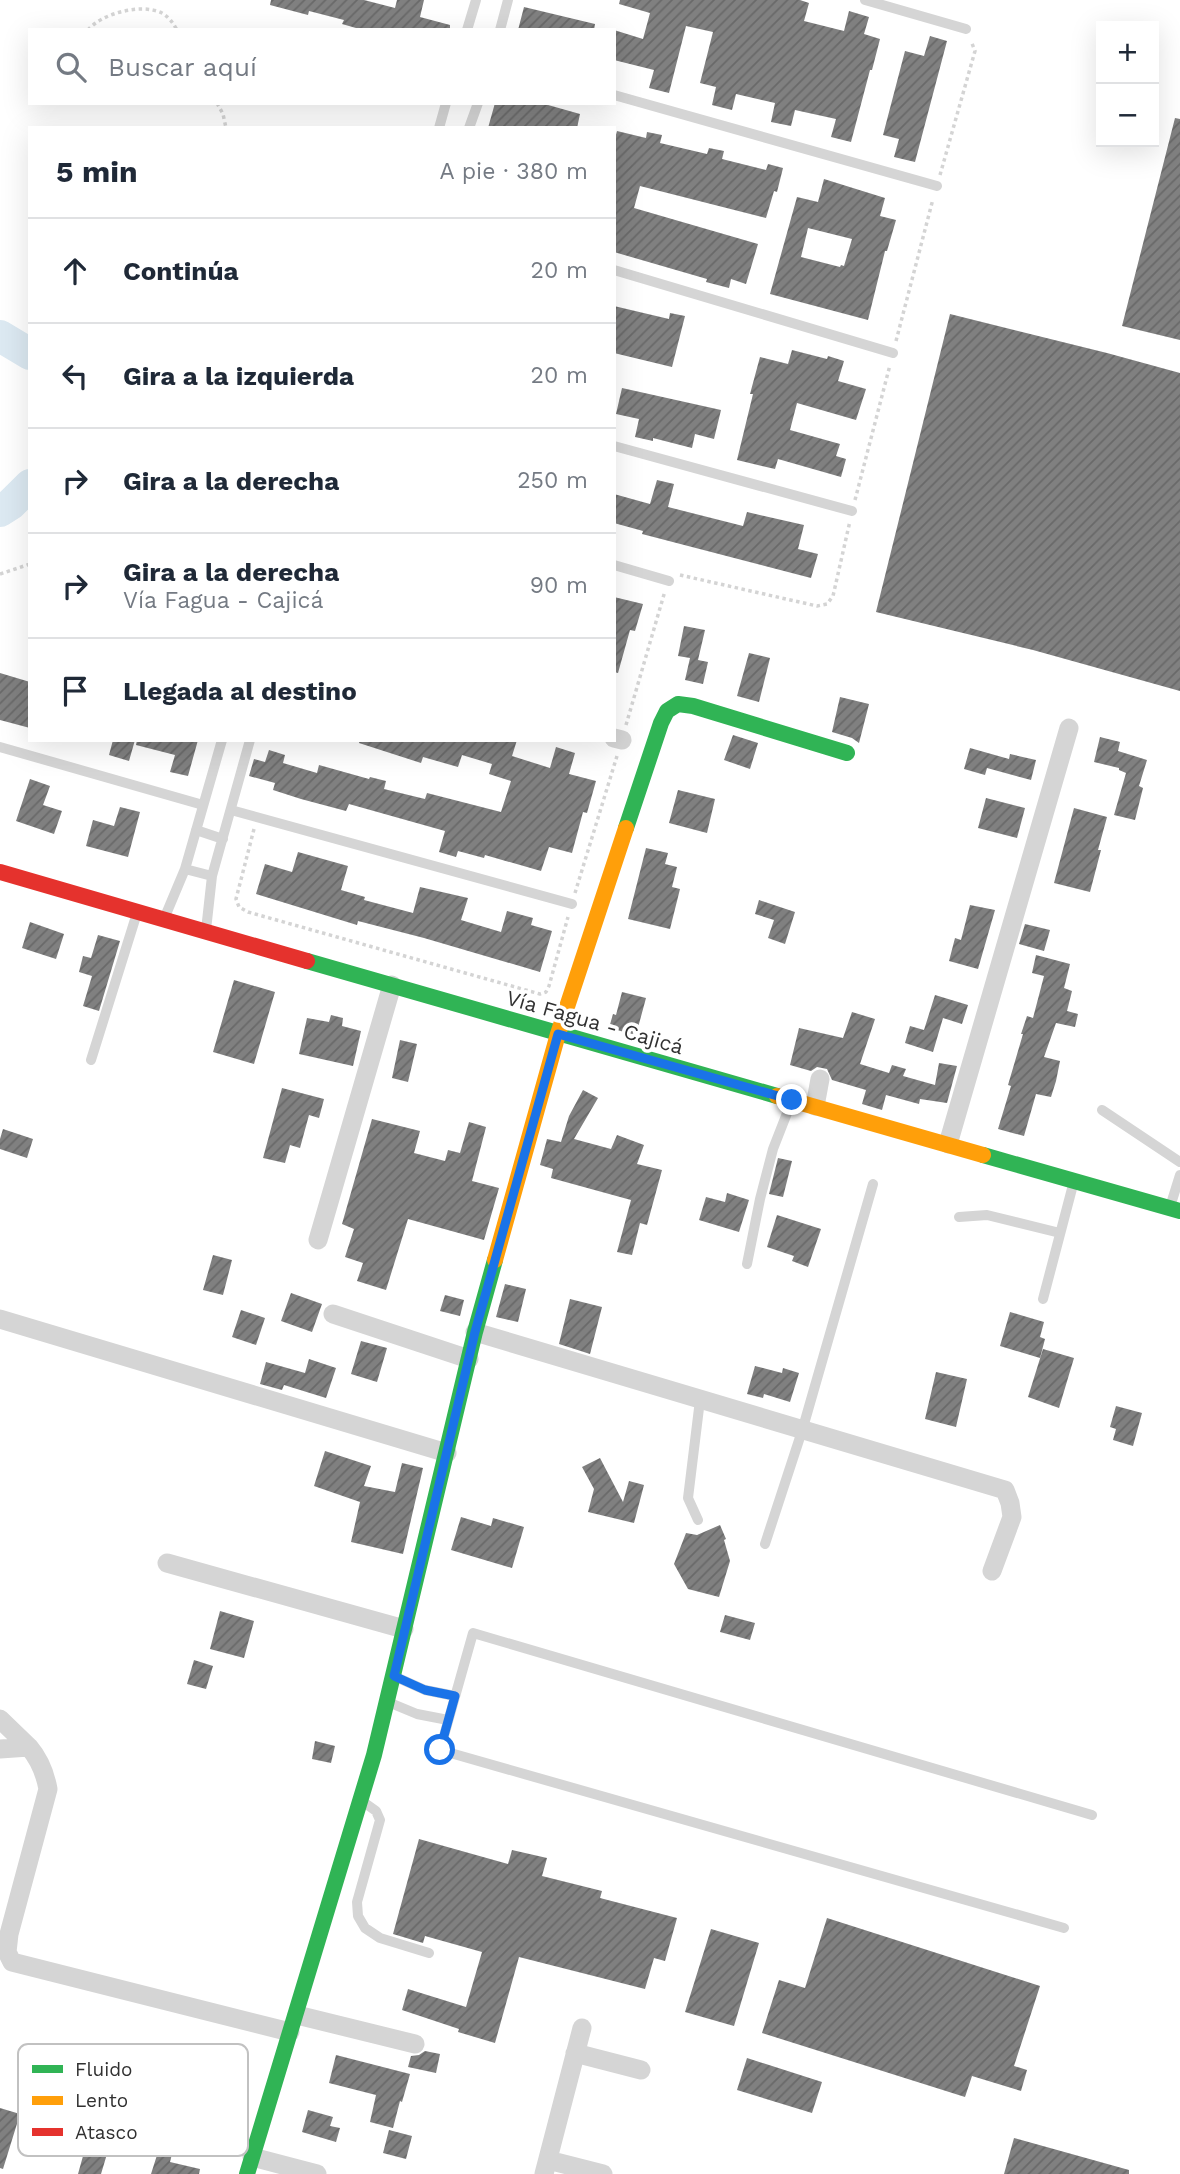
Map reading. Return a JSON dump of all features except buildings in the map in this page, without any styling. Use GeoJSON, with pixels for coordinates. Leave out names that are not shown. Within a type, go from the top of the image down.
{"type":"FeatureCollection","features":[{"type":"Feature","properties":{"kind":"street"},"geometry":{"type":"LineString","coordinates":[[317,2174],[249,2165],[374,1755],[475,1332],[558,1034],[661,723],[667,711],[678,704],[693,706],[847,753]]}},
{"type":"Feature","properties":{"kind":"street"},"geometry":{"type":"LineString","coordinates":[[948,1144],[1069,727]]}},
{"type":"Feature","properties":{"kind":"street","name":"Vía Fagua - Cajicá"},"geometry":{"type":"LineString","coordinates":[[0,872],[1175,1209]]}},
{"type":"Feature","properties":{"kind":"street"},"geometry":{"type":"LineString","coordinates":[[318,1240],[392,985]]}},
{"type":"Feature","properties":{"kind":"street"},"geometry":{"type":"LineString","coordinates":[[815,1106],[820,1079]]}},
{"type":"Feature","properties":{"kind":"street"},"geometry":{"type":"LineString","coordinates":[[333,1314],[469,1359]]}},
{"type":"Feature","properties":{"kind":"street"},"geometry":{"type":"LineString","coordinates":[[0,1319],[447,1453]]}},
{"type":"Feature","properties":{"kind":"street"},"geometry":{"type":"LineString","coordinates":[[475,1332],[1005,1490],[1012,1517],[992,1571]]}},
{"type":"Feature","properties":{"kind":"street"},"geometry":{"type":"LineString","coordinates":[[167,1563],[404,1629]]}},
{"type":"Feature","properties":{"kind":"street"},"geometry":{"type":"LineString","coordinates":[[0,1719],[37,1756],[48,1789],[9,1934],[6,1952],[12,1962],[293,2023],[415,2044]]}},
{"type":"Feature","properties":{"kind":"street"},"geometry":{"type":"LineString","coordinates":[[0,1749],[29,1747]]}},
{"type":"Feature","properties":{"kind":"street"},"geometry":{"type":"LineString","coordinates":[[582,2028],[546,2167],[603,2174]]}},
{"type":"Feature","properties":{"kind":"street"},"geometry":{"type":"LineString","coordinates":[[575,2053],[641,2070]]}},
{"type":"Feature","properties":{"kind":"lane"},"geometry":{"type":"LineString","coordinates":[[468,28],[476,0]]}},
{"type":"Feature","properties":{"kind":"lane"},"geometry":{"type":"LineString","coordinates":[[501,28],[508,0]]}},
{"type":"Feature","properties":{"kind":"lane"},"geometry":{"type":"LineString","coordinates":[[865,0],[966,29]]}},
{"type":"Feature","properties":{"kind":"lane"},"geometry":{"type":"LineString","coordinates":[[616,96],[937,186]]}},
{"type":"Feature","properties":{"kind":"lane"},"geometry":{"type":"LineString","coordinates":[[440,126],[445,105]]}},
{"type":"Feature","properties":{"kind":"lane"},"geometry":{"type":"LineString","coordinates":[[470,126],[477,105]]}},
{"type":"Feature","properties":{"kind":"lane"},"geometry":{"type":"LineString","coordinates":[[616,271],[893,352]]}},
{"type":"Feature","properties":{"kind":"lane"},"geometry":{"type":"LineString","coordinates":[[616,447],[852,512]]}},
{"type":"Feature","properties":{"kind":"lane"},"geometry":{"type":"LineString","coordinates":[[616,566],[669,581]]}},
{"type":"Feature","properties":{"kind":"lane"},"geometry":{"type":"LineString","coordinates":[[164,919],[185,869],[221,742]]}},
{"type":"Feature","properties":{"kind":"lane"},"geometry":{"type":"LineString","coordinates":[[206,931],[212,876],[249,742]]}},
{"type":"Feature","properties":{"kind":"lane"},"geometry":{"type":"LineString","coordinates":[[0,747],[203,805]]}},
{"type":"Feature","properties":{"kind":"lane"},"geometry":{"type":"LineString","coordinates":[[231,810],[572,904]]}},
{"type":"Feature","properties":{"kind":"lane"},"geometry":{"type":"LineString","coordinates":[[196,830],[223,839]]}},
{"type":"Feature","properties":{"kind":"lane"},"geometry":{"type":"LineString","coordinates":[[185,869],[212,876]]}},
{"type":"Feature","properties":{"kind":"lane"},"geometry":{"type":"LineString","coordinates":[[91,1060],[137,912]]}},
{"type":"Feature","properties":{"kind":"lane"},"geometry":{"type":"LineString","coordinates":[[747,1264],[773,1149],[792,1100]]}},
{"type":"Feature","properties":{"kind":"lane"},"geometry":{"type":"LineString","coordinates":[[1102,1110],[1180,1162]]}},
{"type":"Feature","properties":{"kind":"lane"},"geometry":{"type":"LineString","coordinates":[[1175,1209],[1180,1175]]}},
{"type":"Feature","properties":{"kind":"lane"},"geometry":{"type":"LineString","coordinates":[[1043,1299],[1074,1180]]}},
{"type":"Feature","properties":{"kind":"lane"},"geometry":{"type":"LineString","coordinates":[[765,1544],[802,1431],[873,1184]]}},
{"type":"Feature","properties":{"kind":"lane"},"geometry":{"type":"LineString","coordinates":[[959,1217],[987,1215],[1060,1233]]}},
{"type":"Feature","properties":{"kind":"lane"},"geometry":{"type":"LineString","coordinates":[[698,1520],[688,1498],[700,1400]]}},
{"type":"Feature","properties":{"kind":"lane"},"geometry":{"type":"LineString","coordinates":[[1064,1928],[440,1750],[472,1633],[1092,1815]]}},
{"type":"Feature","properties":{"kind":"lane"},"geometry":{"type":"LineString","coordinates":[[394,1676],[425,1690],[455,1696]]}},
{"type":"Feature","properties":{"kind":"lane"},"geometry":{"type":"LineString","coordinates":[[388,1702],[417,1714],[449,1720]]}},
{"type":"Feature","properties":{"kind":"lane"},"geometry":{"type":"LineString","coordinates":[[359,1799],[376,1811],[380,1820],[356,1902],[358,1916],[365,1928],[380,1938],[429,1953]]}},
{"type":"Feature","properties":{"kind":"path"},"geometry":{"type":"LineString","coordinates":[[90,28],[107,15],[146,10],[160,12],[169,18],[176,28]]}},
{"type":"Feature","properties":{"kind":"path"},"geometry":{"type":"LineString","coordinates":[[257,817],[236,899],[239,907],[248,912],[540,994],[545,992],[549,986],[618,739],[669,581],[673,576],[682,574],[817,606],[827,604],[833,597],[893,352],[975,51],[966,29]]}},
{"type":"Feature","properties":{"kind":"path"},"geometry":{"type":"LineString","coordinates":[[218,105],[226,126]]}},
{"type":"Feature","properties":{"kind":"path"},"geometry":{"type":"LineString","coordinates":[[0,574],[28,565]]}},
{"type":"Feature","properties":{"kind":"waterway"},"geometry":{"type":"LineString","coordinates":[[0,336],[28,353]]}},
{"type":"Feature","properties":{"kind":"waterway"},"geometry":{"type":"LineString","coordinates":[[0,511],[28,487]]}},
{"type":"Feature","properties":{"kind":"traffic: fast"},"geometry":{"type":"LineString","coordinates":[[626,828],[661,723],[667,711],[678,704],[693,706],[847,753]]}},
{"type":"Feature","properties":{"kind":"traffic: fast"},"geometry":{"type":"LineString","coordinates":[[307,961],[777,1096]]}},
{"type":"Feature","properties":{"kind":"traffic: fast"},"geometry":{"type":"LineString","coordinates":[[983,1155],[1180,1211]]}},
{"type":"Feature","properties":{"kind":"traffic: fast"},"geometry":{"type":"LineString","coordinates":[[247,2174],[374,1755],[475,1332],[495,1260]]}},
{"type":"Feature","properties":{"kind":"traffic: slow"},"geometry":{"type":"LineString","coordinates":[[495,1260],[558,1034],[626,828]]}},
{"type":"Feature","properties":{"kind":"traffic: slow"},"geometry":{"type":"LineString","coordinates":[[777,1096],[983,1155]]}},
{"type":"Feature","properties":{"kind":"traffic: jam"},"geometry":{"type":"LineString","coordinates":[[0,872],[307,961]]}},
{"type":"Feature","properties":{"kind":"route"},"geometry":{"type":"LineString","coordinates":[[440,1750],[455,1696],[425,1690],[394,1676],[475,1332],[558,1034],[792,1100]]}}]}
